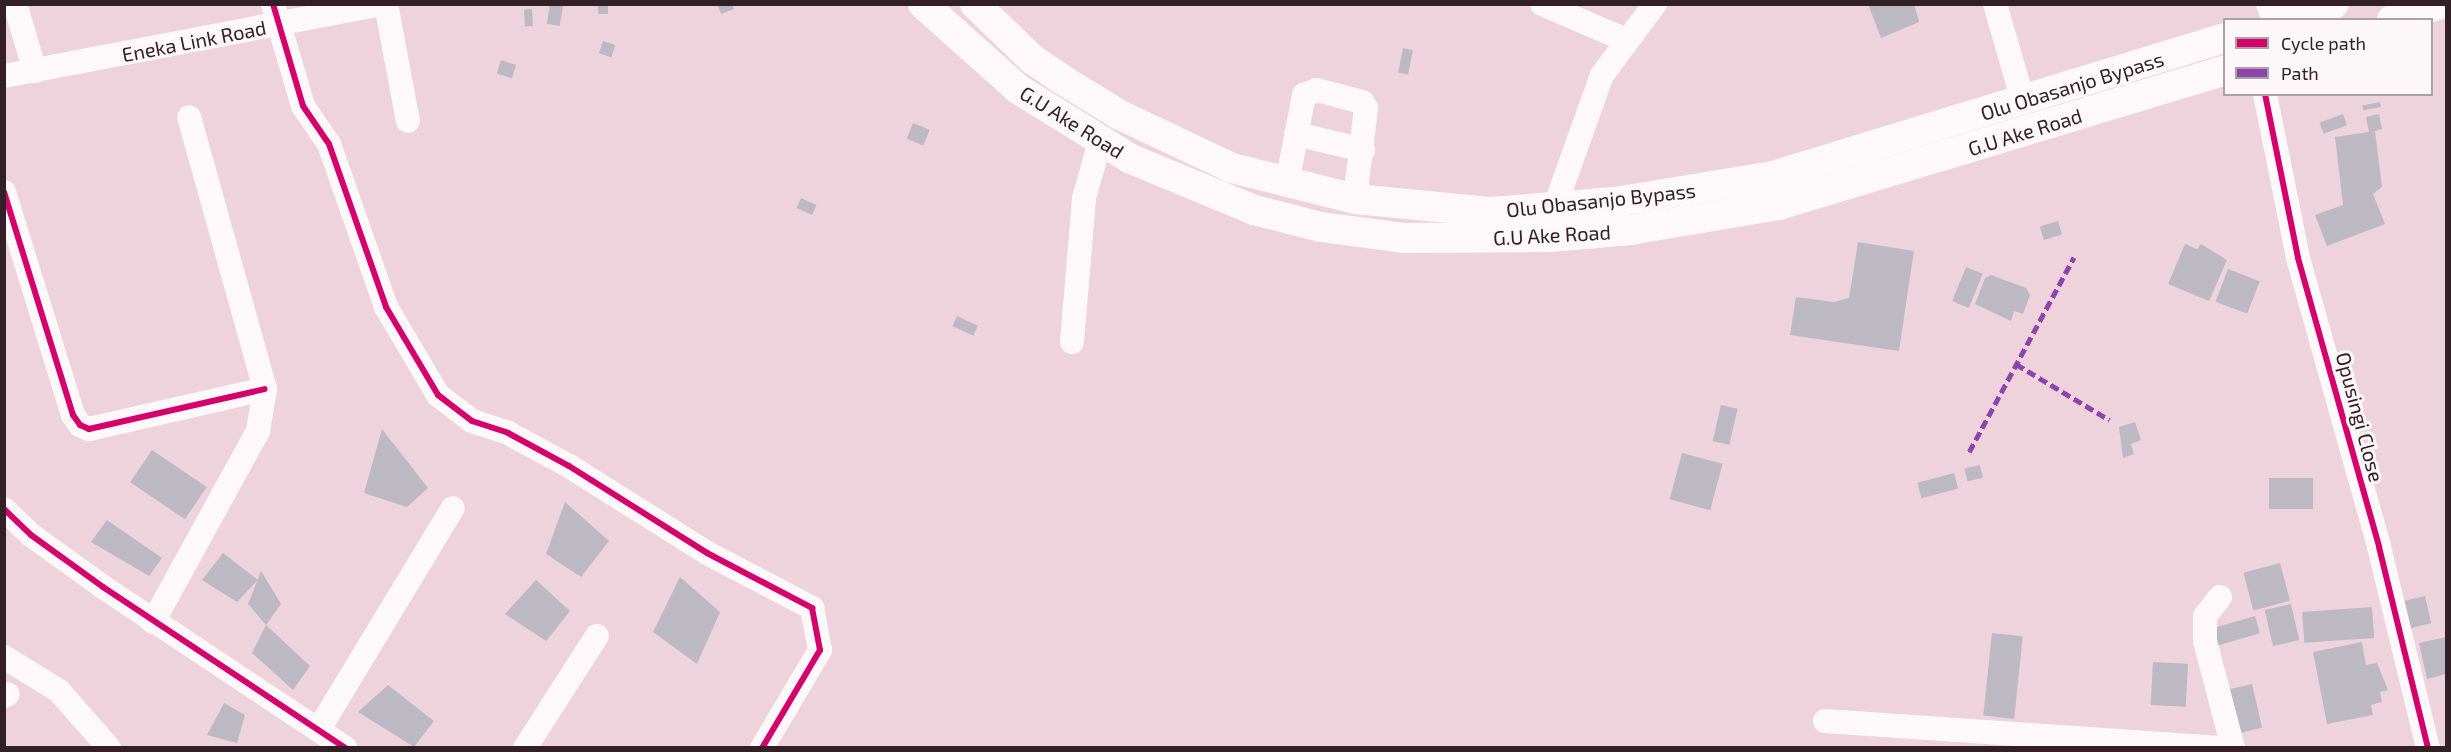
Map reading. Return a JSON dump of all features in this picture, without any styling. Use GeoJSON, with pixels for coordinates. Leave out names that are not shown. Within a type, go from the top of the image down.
{"type":"FeatureCollection","features":[{"type":"Feature","properties":{"kind":"main road","name":"G.U Ake Road"},"geometry":{"type":"LineString","coordinates":[[923,4],[1018,89],[1100,142],[1183,183],[1254,210],[1321,226],[1405,238],[1551,237],[1630,231],[1779,205],[2223,71]]}},
{"type":"Feature","properties":{"kind":"main road","name":"Olu Obasanjo Bypass"},"geometry":{"type":"LineString","coordinates":[[975,4],[1032,59],[1120,115],[1232,168],[1287,184],[1355,199],[1425,209],[1554,208],[1773,176],[2223,38]]}},
{"type":"Feature","properties":{"kind":"main road"},"geometry":{"type":"LineString","coordinates":[[2289,18],[2334,4]]}},
{"type":"Feature","properties":{"kind":"main road"},"geometry":{"type":"LineString","coordinates":[[2398,18],[2440,4]]}},
{"type":"Feature","properties":{"kind":"street"},"geometry":{"type":"LineString","coordinates":[[15,4],[34,71]]}},
{"type":"Feature","properties":{"kind":"street"},"geometry":{"type":"LineString","coordinates":[[384,4],[408,121]]}},
{"type":"Feature","properties":{"kind":"street","name":"Eneka Link Road"},"geometry":{"type":"LineString","coordinates":[[4,76],[276,15],[384,4]]}},
{"type":"Feature","properties":{"kind":"street"},"geometry":{"type":"LineString","coordinates":[[1542,4],[1587,14],[1626,40]]}},
{"type":"Feature","properties":{"kind":"street"},"geometry":{"type":"LineString","coordinates":[[1554,208],[1602,75],[1655,4]]}},
{"type":"Feature","properties":{"kind":"street"},"geometry":{"type":"LineString","coordinates":[[1995,4],[2023,101]]}},
{"type":"Feature","properties":{"kind":"street"},"geometry":{"type":"LineString","coordinates":[[276,15],[303,106],[329,144],[386,307],[438,395],[472,421],[508,433],[569,466],[707,553],[813,608],[820,650],[762,747]]}},
{"type":"Feature","properties":{"kind":"street"},"geometry":{"type":"LineString","coordinates":[[1287,184],[1304,95],[1317,90],[1362,102],[1368,116],[1355,199]]}},
{"type":"Feature","properties":{"kind":"street","name":"Opusingi Close"},"geometry":{"type":"LineString","coordinates":[[2265,96],[2298,258],[2376,536],[2428,747]]}},
{"type":"Feature","properties":{"kind":"street"},"geometry":{"type":"LineString","coordinates":[[153,622],[258,431],[265,389],[189,117]]}},
{"type":"Feature","properties":{"kind":"street"},"geometry":{"type":"LineString","coordinates":[[1296,134],[1363,150]]}},
{"type":"Feature","properties":{"kind":"street"},"geometry":{"type":"LineString","coordinates":[[1072,342],[1084,198],[1100,142]]}},
{"type":"Feature","properties":{"kind":"street"},"geometry":{"type":"LineString","coordinates":[[4,192],[73,416],[80,425],[89,429],[265,389]]}},
{"type":"Feature","properties":{"kind":"street"},"geometry":{"type":"LineString","coordinates":[[4,508],[31,535],[153,622],[345,747]]}},
{"type":"Feature","properties":{"kind":"street"},"geometry":{"type":"LineString","coordinates":[[319,729],[453,508]]}},
{"type":"Feature","properties":{"kind":"street"},"geometry":{"type":"LineString","coordinates":[[2220,597],[2205,616],[2205,641],[2233,747]]}},
{"type":"Feature","properties":{"kind":"street"},"geometry":{"type":"LineString","coordinates":[[525,747],[597,636]]}},
{"type":"Feature","properties":{"kind":"street"},"geometry":{"type":"LineString","coordinates":[[4,657],[59,691],[109,747]]}},
{"type":"Feature","properties":{"kind":"street"},"geometry":{"type":"LineString","coordinates":[[1825,721],[2224,747]]}},
{"type":"Feature","properties":{"kind":"building"},"geometry":{"type":"Polygon","coordinates":[[[550,4],[563,6],[560,26],[547,24],[550,4]]]}},
{"type":"Feature","properties":{"kind":"building"},"geometry":{"type":"Polygon","coordinates":[[[598,4],[608,4],[608,14],[598,14],[598,4]]]}},
{"type":"Feature","properties":{"kind":"building"},"geometry":{"type":"Polygon","coordinates":[[[717,4],[732,4],[734,9],[721,14],[717,4]]]}},
{"type":"Feature","properties":{"kind":"building"},"geometry":{"type":"Polygon","coordinates":[[[1868,4],[1914,4],[1919,22],[1881,38],[1868,4]]]}},
{"type":"Feature","properties":{"kind":"building"},"geometry":{"type":"Polygon","coordinates":[[[524,9],[532,9],[533,26],[525,26],[524,9]]]}},
{"type":"Feature","properties":{"kind":"building"},"geometry":{"type":"Polygon","coordinates":[[[603,41],[615,45],[611,57],[599,53],[603,41]]]}},
{"type":"Feature","properties":{"kind":"building"},"geometry":{"type":"Polygon","coordinates":[[[1403,48],[1413,50],[1408,74],[1398,73],[1403,48]]]}},
{"type":"Feature","properties":{"kind":"building"},"geometry":{"type":"Polygon","coordinates":[[[501,60],[516,65],[512,78],[497,73],[501,60]]]}},
{"type":"Feature","properties":{"kind":"building"},"geometry":{"type":"Polygon","coordinates":[[[2380,102],[2381,107],[2363,110],[2362,105],[2380,102]]]}},
{"type":"Feature","properties":{"kind":"building"},"geometry":{"type":"Polygon","coordinates":[[[2343,114],[2347,125],[2324,134],[2320,123],[2343,114]]]}},
{"type":"Feature","properties":{"kind":"building"},"geometry":{"type":"Polygon","coordinates":[[[2379,114],[2382,129],[2375,131],[2382,187],[2373,194],[2385,224],[2327,246],[2315,215],[2343,205],[2335,137],[2369,132],[2366,117],[2379,114]]]}},
{"type":"Feature","properties":{"kind":"building"},"geometry":{"type":"Polygon","coordinates":[[[913,123],[930,130],[923,146],[907,139],[913,123]]]}},
{"type":"Feature","properties":{"kind":"building"},"geometry":{"type":"Polygon","coordinates":[[[801,198],[817,205],[812,215],[797,208],[801,198]]]}},
{"type":"Feature","properties":{"kind":"building"},"geometry":{"type":"Polygon","coordinates":[[[2058,221],[2062,234],[2044,240],[2040,227],[2058,221]]]}},
{"type":"Feature","properties":{"kind":"building"},"geometry":{"type":"Polygon","coordinates":[[[1858,242],[1914,251],[1899,351],[1790,335],[1796,297],[1834,302],[1849,298],[1858,242]]]}},
{"type":"Feature","properties":{"kind":"building"},"geometry":{"type":"Polygon","coordinates":[[[2185,244],[2197,249],[2201,244],[2227,260],[2209,301],[2168,284],[2185,244]]]}},
{"type":"Feature","properties":{"kind":"building"},"geometry":{"type":"Polygon","coordinates":[[[1966,267],[1983,274],[1969,308],[1952,301],[1966,267]]]}},
{"type":"Feature","properties":{"kind":"building"},"geometry":{"type":"Polygon","coordinates":[[[2228,269],[2260,281],[2247,314],[2215,302],[2228,269]]]}},
{"type":"Feature","properties":{"kind":"building"},"geometry":{"type":"Polygon","coordinates":[[[1991,275],[2026,288],[2030,295],[2023,314],[2014,311],[2011,321],[1975,304],[1985,278],[1991,275]]]}},
{"type":"Feature","properties":{"kind":"building"},"geometry":{"type":"Polygon","coordinates":[[[957,316],[978,326],[973,336],[952,326],[957,316]]]}},
{"type":"Feature","properties":{"kind":"building"},"geometry":{"type":"Polygon","coordinates":[[[1721,405],[1738,409],[1729,445],[1713,441],[1721,405]]]}},
{"type":"Feature","properties":{"kind":"building"},"geometry":{"type":"Polygon","coordinates":[[[2135,422],[2141,440],[2131,444],[2134,454],[2123,458],[2119,427],[2135,422]]]}},
{"type":"Feature","properties":{"kind":"building"},"geometry":{"type":"Polygon","coordinates":[[[382,429],[428,488],[407,507],[364,493],[382,429]]]}},
{"type":"Feature","properties":{"kind":"building"},"geometry":{"type":"Polygon","coordinates":[[[152,450],[207,487],[185,519],[130,482],[152,450]]]}},
{"type":"Feature","properties":{"kind":"building"},"geometry":{"type":"Polygon","coordinates":[[[1682,453],[1723,464],[1710,510],[1670,499],[1682,453]]]}},
{"type":"Feature","properties":{"kind":"building"},"geometry":{"type":"Polygon","coordinates":[[[1980,465],[1983,478],[1967,481],[1964,469],[1980,465]]]}},
{"type":"Feature","properties":{"kind":"building"},"geometry":{"type":"Polygon","coordinates":[[[1954,473],[1958,488],[1921,498],[1917,483],[1954,473]]]}},
{"type":"Feature","properties":{"kind":"building"},"geometry":{"type":"Polygon","coordinates":[[[2269,478],[2313,478],[2313,509],[2269,509],[2269,478]]]}},
{"type":"Feature","properties":{"kind":"building"},"geometry":{"type":"Polygon","coordinates":[[[565,502],[609,541],[581,577],[546,554],[565,502]]]}},
{"type":"Feature","properties":{"kind":"building"},"geometry":{"type":"Polygon","coordinates":[[[107,520],[162,558],[149,576],[91,542],[107,520]]]}},
{"type":"Feature","properties":{"kind":"building"},"geometry":{"type":"Polygon","coordinates":[[[223,553],[258,580],[237,602],[202,580],[223,553]]]}},
{"type":"Feature","properties":{"kind":"building"},"geometry":{"type":"Polygon","coordinates":[[[2280,563],[2290,601],[2253,611],[2243,573],[2280,563]]]}},
{"type":"Feature","properties":{"kind":"building"},"geometry":{"type":"Polygon","coordinates":[[[261,571],[281,604],[266,625],[248,604],[261,571]]]}},
{"type":"Feature","properties":{"kind":"building"},"geometry":{"type":"Polygon","coordinates":[[[680,577],[720,612],[697,664],[653,632],[680,577]]]}},
{"type":"Feature","properties":{"kind":"building"},"geometry":{"type":"Polygon","coordinates":[[[536,580],[570,611],[546,641],[505,614],[536,580]]]}},
{"type":"Feature","properties":{"kind":"building"},"geometry":{"type":"Polygon","coordinates":[[[2425,596],[2431,623],[2410,628],[2404,601],[2425,596]]]}},
{"type":"Feature","properties":{"kind":"building"},"geometry":{"type":"Polygon","coordinates":[[[2291,604],[2299,640],[2273,646],[2265,610],[2291,604]]]}},
{"type":"Feature","properties":{"kind":"building"},"geometry":{"type":"Polygon","coordinates":[[[2372,607],[2374,638],[2304,643],[2302,612],[2372,607]]]}},
{"type":"Feature","properties":{"kind":"building"},"geometry":{"type":"Polygon","coordinates":[[[2255,616],[2260,633],[2216,646],[2211,629],[2255,616]]]}},
{"type":"Feature","properties":{"kind":"building"},"geometry":{"type":"Polygon","coordinates":[[[266,625],[310,666],[293,690],[252,653],[266,625]]]}},
{"type":"Feature","properties":{"kind":"building"},"geometry":{"type":"Polygon","coordinates":[[[1992,633],[2023,636],[2014,719],[1983,716],[1992,633]]]}},
{"type":"Feature","properties":{"kind":"building"},"geometry":{"type":"Polygon","coordinates":[[[2446,637],[2446,674],[2427,679],[2419,643],[2446,637]]]}},
{"type":"Feature","properties":{"kind":"building"},"geometry":{"type":"Polygon","coordinates":[[[2362,642],[2366,665],[2377,663],[2388,690],[2380,692],[2382,702],[2371,705],[2373,715],[2327,724],[2313,652],[2362,642]]]}},
{"type":"Feature","properties":{"kind":"building"},"geometry":{"type":"Polygon","coordinates":[[[2153,662],[2188,664],[2186,707],[2151,705],[2153,662]]]}},
{"type":"Feature","properties":{"kind":"building"},"geometry":{"type":"Polygon","coordinates":[[[2252,684],[2262,728],[2238,733],[2228,690],[2252,684]]]}},
{"type":"Feature","properties":{"kind":"building"},"geometry":{"type":"Polygon","coordinates":[[[388,685],[434,721],[414,747],[358,712],[388,685]]]}},
{"type":"Feature","properties":{"kind":"building"},"geometry":{"type":"Polygon","coordinates":[[[224,703],[245,715],[237,743],[207,735],[224,703]]]}},
{"type":"Feature","properties":{"kind":"marked path"},"geometry":{"type":"LineString","coordinates":[[1969,452],[2074,257]]}},
{"type":"Feature","properties":{"kind":"marked path"},"geometry":{"type":"LineString","coordinates":[[2016,364],[2110,420]]}},
{"type":"Feature","properties":{"kind":"cycle path"},"geometry":{"type":"LineString","coordinates":[[273,4],[303,106],[329,144],[386,307],[438,395],[472,421],[508,433],[569,466],[707,553],[812,608],[820,650],[762,748]]}},
{"type":"Feature","properties":{"kind":"cycle path"},"geometry":{"type":"LineString","coordinates":[[2265,96],[2298,258],[2379,547],[2428,748]]}},
{"type":"Feature","properties":{"kind":"cycle path"},"geometry":{"type":"LineString","coordinates":[[4,192],[73,415],[80,425],[89,429],[265,389]]}},
{"type":"Feature","properties":{"kind":"cycle path"},"geometry":{"type":"LineString","coordinates":[[4,509],[31,535],[103,587],[345,748]]}}]}
